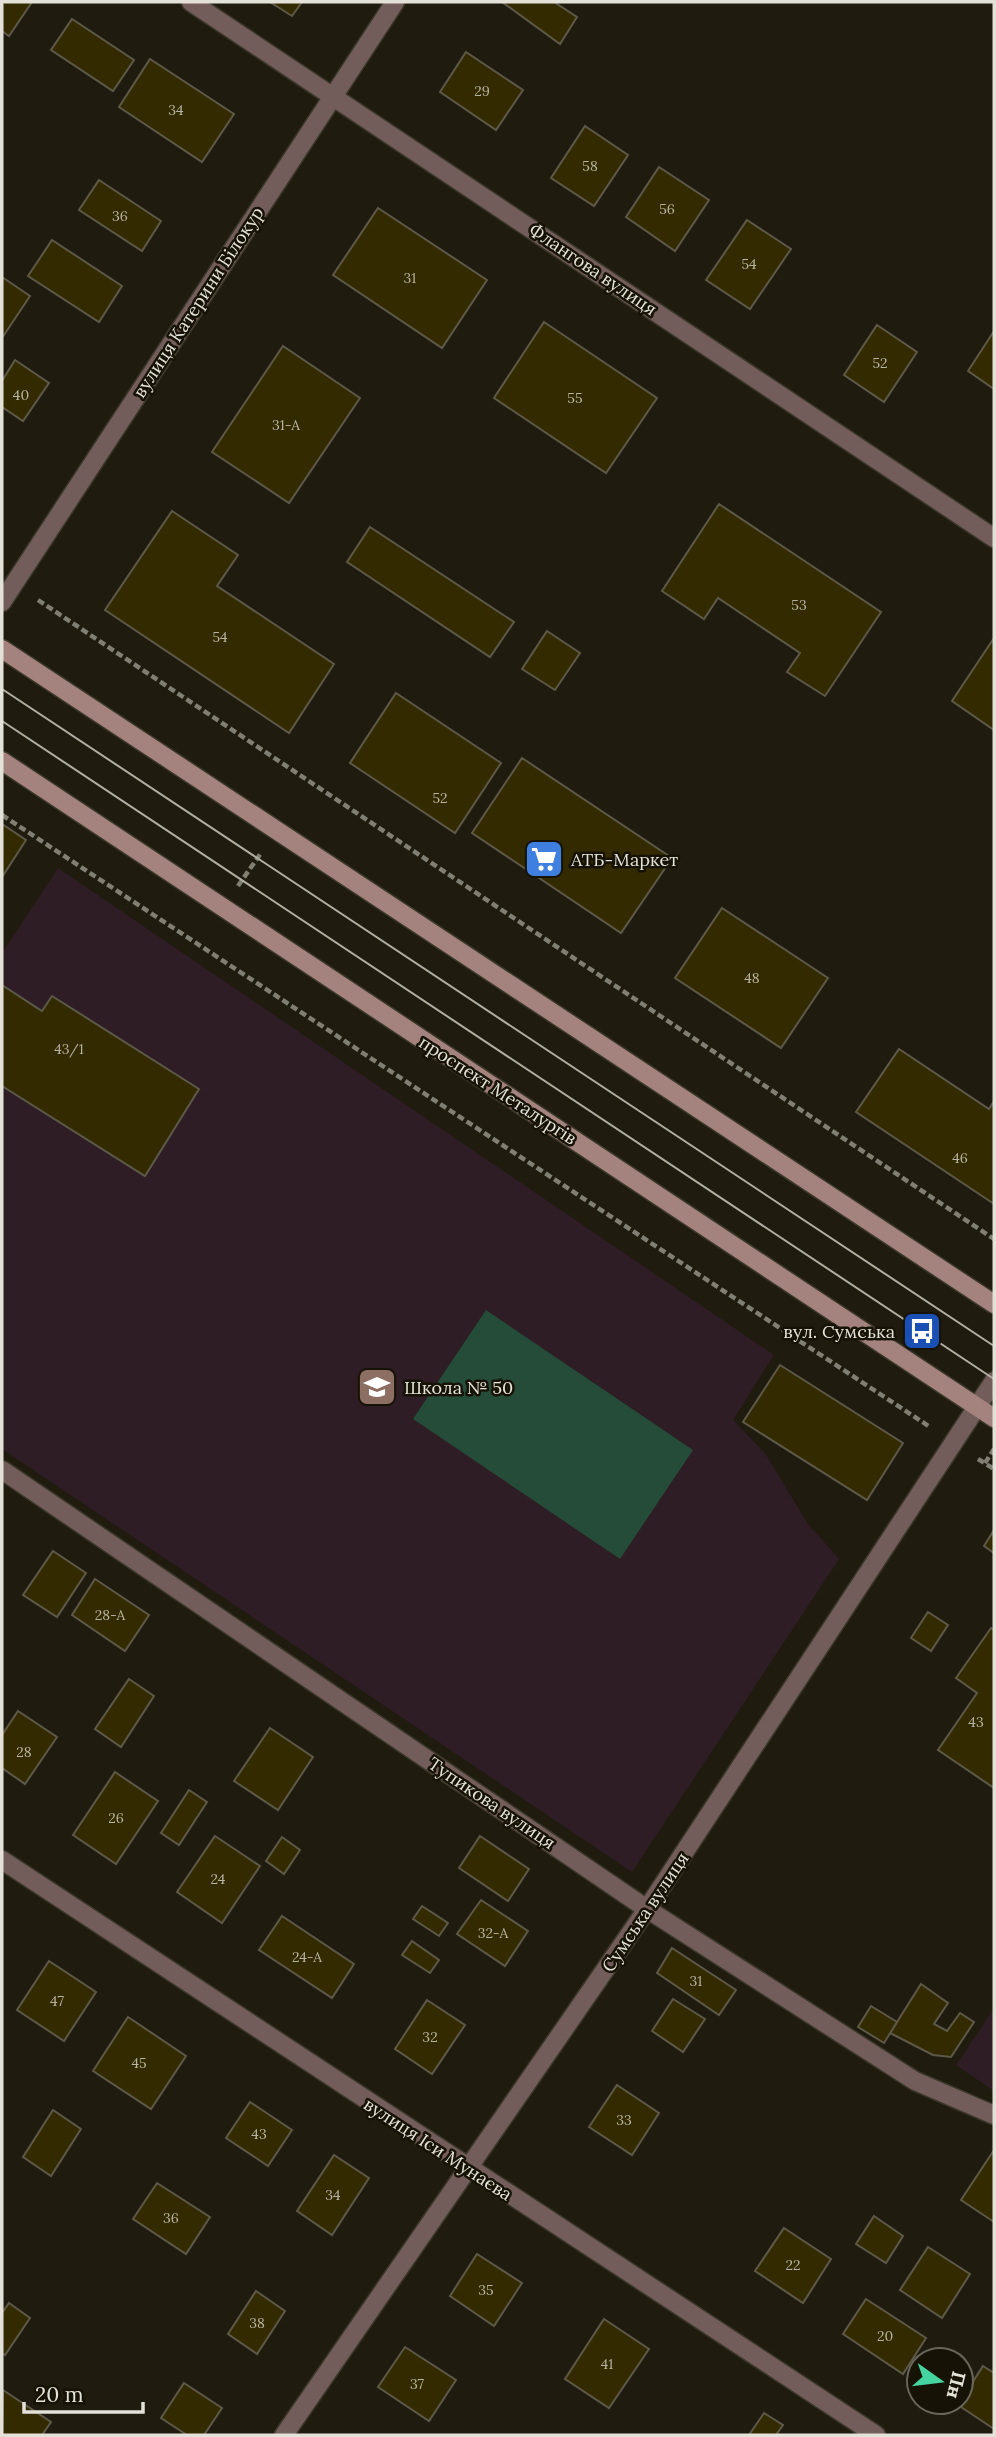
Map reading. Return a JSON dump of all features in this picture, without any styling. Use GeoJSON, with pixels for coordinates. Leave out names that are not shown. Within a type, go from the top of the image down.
{"type":"FeatureCollection","features":[{"type":"Feature","properties":{"kind":"main road"},"geometry":{"type":"LineString","coordinates":[[2,649],[994,1304]]}},
{"type":"Feature","properties":{"kind":"main road","name":"проспект Металургів"},"geometry":{"type":"LineString","coordinates":[[2,761],[994,1418]]}},
{"type":"Feature","properties":{"kind":"street","name":"Флангова вулиця"},"geometry":{"type":"LineString","coordinates":[[191,2],[994,538]]}},
{"type":"Feature","properties":{"kind":"street","name":"вулиця Катерини Білокур"},"geometry":{"type":"LineString","coordinates":[[2,602],[332,94],[395,2]]}},
{"type":"Feature","properties":{"kind":"street","name":"Сумська вулиця"},"geometry":{"type":"LineString","coordinates":[[284,2435],[470,2170],[647,1909],[994,1381]]}},
{"type":"Feature","properties":{"kind":"street","name":"Тупикова вулиця"},"geometry":{"type":"LineString","coordinates":[[2,1470],[647,1909],[915,2081],[994,2115]]}},
{"type":"Feature","properties":{"kind":"street","name":"вулиця Іси Мунаєва"},"geometry":{"type":"LineString","coordinates":[[2,1860],[876,2435]]}},
{"type":"Feature","properties":{"kind":"path"},"geometry":{"type":"LineString","coordinates":[[14,584],[994,1239]]}},
{"type":"Feature","properties":{"kind":"path"},"geometry":{"type":"LineString","coordinates":[[2,815],[994,1469]]}},
{"type":"Feature","properties":{"kind":"path"},"geometry":{"type":"LineString","coordinates":[[222,908],[276,832]]}},
{"type":"Feature","properties":{"kind":"path"},"geometry":{"type":"LineString","coordinates":[[985,1463],[994,1449]]}},
{"type":"Feature","properties":{"kind":"shaded area","name":"Школа № 50"},"geometry":{"type":"Polygon","coordinates":[[[58,868],[774,1355],[733,1420],[765,1453],[808,1524],[839,1559],[632,1872],[2,1449],[2,953],[58,868]]]}},
{"type":"Feature","properties":{"kind":"shaded area"},"geometry":{"type":"Polygon","coordinates":[[[994,2008],[994,2091],[956,2065],[994,2008]]]}},
{"type":"Feature","properties":{"kind":"green space"},"geometry":{"type":"Polygon","coordinates":[[[486,1310],[693,1450],[620,1559],[413,1419],[486,1310]]]}},
{"type":"Feature","properties":{"kind":"building"},"geometry":{"type":"Polygon","coordinates":[[[2,2],[32,2],[9,36],[2,31],[2,2]]]}},
{"type":"Feature","properties":{"kind":"building"},"geometry":{"type":"Polygon","coordinates":[[[270,2],[302,2],[292,16],[270,2]]]}},
{"type":"Feature","properties":{"kind":"building"},"geometry":{"type":"Polygon","coordinates":[[[502,2],[554,2],[577,17],[560,44],[502,2]]]}},
{"type":"Feature","properties":{"kind":"building"},"geometry":{"type":"Polygon","coordinates":[[[72,19],[134,60],[113,91],[51,50],[72,19]]]}},
{"type":"Feature","properties":{"kind":"building"},"geometry":{"type":"Polygon","coordinates":[[[466,52],[523,90],[496,130],[440,92],[466,52]]]}},
{"type":"Feature","properties":{"kind":"building"},"geometry":{"type":"Polygon","coordinates":[[[150,59],[234,114],[202,162],[119,107],[150,59]]]}},
{"type":"Feature","properties":{"kind":"building"},"geometry":{"type":"Polygon","coordinates":[[[585,126],[628,155],[594,206],[551,178],[585,126]]]}},
{"type":"Feature","properties":{"kind":"building"},"geometry":{"type":"Polygon","coordinates":[[[659,167],[709,200],[675,251],[626,217],[659,167]]]}},
{"type":"Feature","properties":{"kind":"building"},"geometry":{"type":"Polygon","coordinates":[[[99,180],[161,221],[142,251],[79,210],[99,180]]]}},
{"type":"Feature","properties":{"kind":"building"},"geometry":{"type":"Polygon","coordinates":[[[378,208],[487,280],[442,348],[333,275],[378,208]]]}},
{"type":"Feature","properties":{"kind":"building"},"geometry":{"type":"Polygon","coordinates":[[[747,220],[791,249],[750,309],[706,280],[747,220]]]}},
{"type":"Feature","properties":{"kind":"building"},"geometry":{"type":"Polygon","coordinates":[[[52,240],[122,286],[99,322],[28,276],[52,240]]]}},
{"type":"Feature","properties":{"kind":"building"},"geometry":{"type":"Polygon","coordinates":[[[2,277],[30,296],[2,338],[2,277]]]}},
{"type":"Feature","properties":{"kind":"building"},"geometry":{"type":"Polygon","coordinates":[[[544,322],[657,398],[606,473],[494,398],[544,322]]]}},
{"type":"Feature","properties":{"kind":"building"},"geometry":{"type":"Polygon","coordinates":[[[877,325],[917,352],[884,402],[844,375],[877,325]]]}},
{"type":"Feature","properties":{"kind":"building"},"geometry":{"type":"Polygon","coordinates":[[[994,331],[994,389],[968,371],[994,331]]]}},
{"type":"Feature","properties":{"kind":"building"},"geometry":{"type":"Polygon","coordinates":[[[283,346],[360,398],[289,503],[212,452],[283,346]]]}},
{"type":"Feature","properties":{"kind":"building"},"geometry":{"type":"Polygon","coordinates":[[[15,360],[49,383],[23,421],[2,407],[2,381],[15,360]]]}},
{"type":"Feature","properties":{"kind":"building"},"geometry":{"type":"Polygon","coordinates":[[[719,504],[881,612],[825,696],[787,672],[800,653],[718,598],[704,619],[662,591],[719,504]]]}},
{"type":"Feature","properties":{"kind":"building"},"geometry":{"type":"Polygon","coordinates":[[[172,511],[238,555],[217,586],[334,664],[289,733],[105,610],[172,511]]]}},
{"type":"Feature","properties":{"kind":"building"},"geometry":{"type":"Polygon","coordinates":[[[370,527],[514,622],[490,657],[347,562],[370,527]]]}},
{"type":"Feature","properties":{"kind":"building"},"geometry":{"type":"Polygon","coordinates":[[[547,631],[580,653],[555,690],[522,669],[547,631]]]}},
{"type":"Feature","properties":{"kind":"building"},"geometry":{"type":"Polygon","coordinates":[[[994,638],[994,730],[952,701],[994,638]]]}},
{"type":"Feature","properties":{"kind":"building"},"geometry":{"type":"Polygon","coordinates":[[[396,693],[501,763],[455,833],[350,763],[396,693]]]}},
{"type":"Feature","properties":{"kind":"building"},"geometry":{"type":"Polygon","coordinates":[[[522,758],[672,858],[621,933],[472,833],[522,758]]]}},
{"type":"Feature","properties":{"kind":"building"},"geometry":{"type":"Polygon","coordinates":[[[2,824],[26,840],[2,877],[2,824]]]}},
{"type":"Feature","properties":{"kind":"building"},"geometry":{"type":"Polygon","coordinates":[[[722,908],[828,978],[781,1048],[675,978],[722,908]]]}},
{"type":"Feature","properties":{"kind":"building"},"geometry":{"type":"Polygon","coordinates":[[[2,985],[42,1011],[52,996],[199,1089],[145,1176],[2,1086],[2,985]]]}},
{"type":"Feature","properties":{"kind":"building"},"geometry":{"type":"Polygon","coordinates":[[[899,1049],[989,1109],[994,1101],[994,1204],[856,1112],[899,1049]]]}},
{"type":"Feature","properties":{"kind":"building"},"geometry":{"type":"Polygon","coordinates":[[[780,1365],[903,1443],[867,1500],[743,1422],[780,1365]]]}},
{"type":"Feature","properties":{"kind":"building"},"geometry":{"type":"Polygon","coordinates":[[[994,1530],[994,1553],[984,1546],[994,1530]]]}},
{"type":"Feature","properties":{"kind":"building"},"geometry":{"type":"Polygon","coordinates":[[[53,1551],[86,1573],[57,1617],[23,1595],[53,1551]]]}},
{"type":"Feature","properties":{"kind":"building"},"geometry":{"type":"Polygon","coordinates":[[[95,1579],[149,1615],[125,1651],[72,1615],[95,1579]]]}},
{"type":"Feature","properties":{"kind":"building"},"geometry":{"type":"Polygon","coordinates":[[[928,1612],[948,1625],[931,1651],[911,1638],[928,1612]]]}},
{"type":"Feature","properties":{"kind":"building"},"geometry":{"type":"Polygon","coordinates":[[[991,1628],[994,1630],[994,1788],[938,1750],[977,1693],[956,1678],[991,1628]]]}},
{"type":"Feature","properties":{"kind":"building"},"geometry":{"type":"Polygon","coordinates":[[[129,1679],[154,1696],[121,1747],[95,1729],[129,1679]]]}},
{"type":"Feature","properties":{"kind":"building"},"geometry":{"type":"Polygon","coordinates":[[[18,1711],[57,1737],[25,1784],[2,1768],[2,1735],[18,1711]]]}},
{"type":"Feature","properties":{"kind":"building"},"geometry":{"type":"Polygon","coordinates":[[[270,1728],[313,1757],[278,1810],[234,1781],[270,1728]]]}},
{"type":"Feature","properties":{"kind":"building"},"geometry":{"type":"Polygon","coordinates":[[[115,1772],[158,1801],[116,1864],[73,1835],[115,1772]]]}},
{"type":"Feature","properties":{"kind":"building"},"geometry":{"type":"Polygon","coordinates":[[[189,1790],[207,1802],[179,1845],[161,1833],[189,1790]]]}},
{"type":"Feature","properties":{"kind":"building"},"geometry":{"type":"Polygon","coordinates":[[[215,1836],[260,1866],[222,1923],[177,1892],[215,1836]]]}},
{"type":"Feature","properties":{"kind":"building"},"geometry":{"type":"Polygon","coordinates":[[[480,1836],[529,1869],[508,1901],[459,1868],[480,1836]]]}},
{"type":"Feature","properties":{"kind":"building"},"geometry":{"type":"Polygon","coordinates":[[[282,1837],[300,1850],[284,1874],[266,1861],[282,1837]]]}},
{"type":"Feature","properties":{"kind":"building"},"geometry":{"type":"Polygon","coordinates":[[[481,1900],[528,1931],[505,1966],[457,1934],[481,1900]]]}},
{"type":"Feature","properties":{"kind":"building"},"geometry":{"type":"Polygon","coordinates":[[[422,1906],[448,1923],[439,1936],[413,1919],[422,1906]]]}},
{"type":"Feature","properties":{"kind":"building"},"geometry":{"type":"Polygon","coordinates":[[[282,1916],[354,1964],[332,1998],[259,1950],[282,1916]]]}},
{"type":"Feature","properties":{"kind":"building"},"geometry":{"type":"Polygon","coordinates":[[[412,1941],[439,1960],[430,1973],[402,1955],[412,1941]]]}},
{"type":"Feature","properties":{"kind":"building"},"geometry":{"type":"Polygon","coordinates":[[[672,1948],[736,1990],[719,2015],[657,1973],[672,1948]]]}},
{"type":"Feature","properties":{"kind":"building"},"geometry":{"type":"Polygon","coordinates":[[[49,1961],[96,1992],[64,2041],[17,2010],[49,1961]]]}},
{"type":"Feature","properties":{"kind":"building"},"geometry":{"type":"Polygon","coordinates":[[[921,1984],[948,2003],[934,2024],[947,2031],[960,2013],[974,2022],[951,2057],[933,2055],[890,2033],[921,1984]]]}},
{"type":"Feature","properties":{"kind":"building"},"geometry":{"type":"Polygon","coordinates":[[[673,1999],[705,2019],[683,2052],[652,2031],[673,1999]]]}},
{"type":"Feature","properties":{"kind":"building"},"geometry":{"type":"Polygon","coordinates":[[[427,2000],[465,2025],[432,2074],[395,2049],[427,2000]]]}},
{"type":"Feature","properties":{"kind":"building"},"geometry":{"type":"Polygon","coordinates":[[[871,2006],[897,2022],[884,2043],[858,2027],[871,2006]]]}},
{"type":"Feature","properties":{"kind":"building"},"geometry":{"type":"Polygon","coordinates":[[[128,2017],[186,2056],[151,2109],[93,2071],[128,2017]]]}},
{"type":"Feature","properties":{"kind":"building"},"geometry":{"type":"Polygon","coordinates":[[[617,2085],[659,2113],[632,2155],[589,2127],[617,2085]]]}},
{"type":"Feature","properties":{"kind":"building"},"geometry":{"type":"Polygon","coordinates":[[[250,2102],[292,2130],[268,2166],[226,2138],[250,2102]]]}},
{"type":"Feature","properties":{"kind":"building"},"geometry":{"type":"Polygon","coordinates":[[[53,2110],[81,2129],[51,2176],[23,2157],[53,2110]]]}},
{"type":"Feature","properties":{"kind":"building"},"geometry":{"type":"Polygon","coordinates":[[[994,2150],[994,2222],[961,2200],[994,2150]]]}},
{"type":"Feature","properties":{"kind":"building"},"geometry":{"type":"Polygon","coordinates":[[[334,2155],[369,2178],[332,2235],[297,2211],[334,2155]]]}},
{"type":"Feature","properties":{"kind":"building"},"geometry":{"type":"Polygon","coordinates":[[[157,2183],[210,2217],[186,2254],[133,2219],[157,2183]]]}},
{"type":"Feature","properties":{"kind":"building"},"geometry":{"type":"Polygon","coordinates":[[[874,2216],[903,2236],[886,2263],[856,2244],[874,2216]]]}},
{"type":"Feature","properties":{"kind":"building"},"geometry":{"type":"Polygon","coordinates":[[[784,2228],[831,2259],[803,2303],[755,2271],[784,2228]]]}},
{"type":"Feature","properties":{"kind":"building"},"geometry":{"type":"Polygon","coordinates":[[[928,2247],[970,2274],[942,2318],[900,2290],[928,2247]]]}},
{"type":"Feature","properties":{"kind":"building"},"geometry":{"type":"Polygon","coordinates":[[[477,2254],[522,2283],[494,2326],[450,2296],[477,2254]]]}},
{"type":"Feature","properties":{"kind":"building"},"geometry":{"type":"Polygon","coordinates":[[[256,2291],[285,2311],[257,2354],[228,2334],[256,2291]]]}},
{"type":"Feature","properties":{"kind":"building"},"geometry":{"type":"Polygon","coordinates":[[[866,2299],[926,2338],[921,2346],[905,2346],[903,2374],[843,2334],[866,2299]]]}},
{"type":"Feature","properties":{"kind":"building"},"geometry":{"type":"Polygon","coordinates":[[[9,2303],[30,2318],[5,2355],[2,2353],[2,2313],[9,2303]]]}},
{"type":"Feature","properties":{"kind":"building"},"geometry":{"type":"Polygon","coordinates":[[[604,2319],[649,2349],[609,2408],[565,2379],[604,2319]]]}},
{"type":"Feature","properties":{"kind":"building"},"geometry":{"type":"Polygon","coordinates":[[[405,2347],[456,2380],[429,2421],[378,2387],[405,2347]]]}},
{"type":"Feature","properties":{"kind":"building"},"geometry":{"type":"Polygon","coordinates":[[[983,2366],[994,2373],[994,2429],[974,2416],[975,2378],[983,2366]]]}},
{"type":"Feature","properties":{"kind":"building"},"geometry":{"type":"Polygon","coordinates":[[[184,2383],[222,2408],[204,2435],[187,2435],[161,2418],[184,2383]]]}},
{"type":"Feature","properties":{"kind":"building"},"geometry":{"type":"Polygon","coordinates":[[[3,2390],[51,2422],[42,2435],[2,2435],[3,2390]]]}},
{"type":"Feature","properties":{"kind":"building"},"geometry":{"type":"Polygon","coordinates":[[[764,2413],[783,2425],[776,2435],[749,2435],[764,2413]]]}},
{"type":"Feature","properties":{"kind":"tram line"},"geometry":{"type":"LineString","coordinates":[[2,689],[994,1346]]}},
{"type":"Feature","properties":{"kind":"tram line"},"geometry":{"type":"LineString","coordinates":[[2,721],[994,1379]]}},
{"type":"Feature","properties":{"kind":"place","name":"АТБ-Маркет"},"geometry":{"type":"Point","coordinates":[544,859]}},
{"type":"Feature","properties":{"kind":"place","name":"вул. Сумська"},"geometry":{"type":"Point","coordinates":[922,1331]}},
{"type":"Feature","properties":{"kind":"place","name":"Школа № 50"},"geometry":{"type":"Point","coordinates":[377,1387]}}]}
